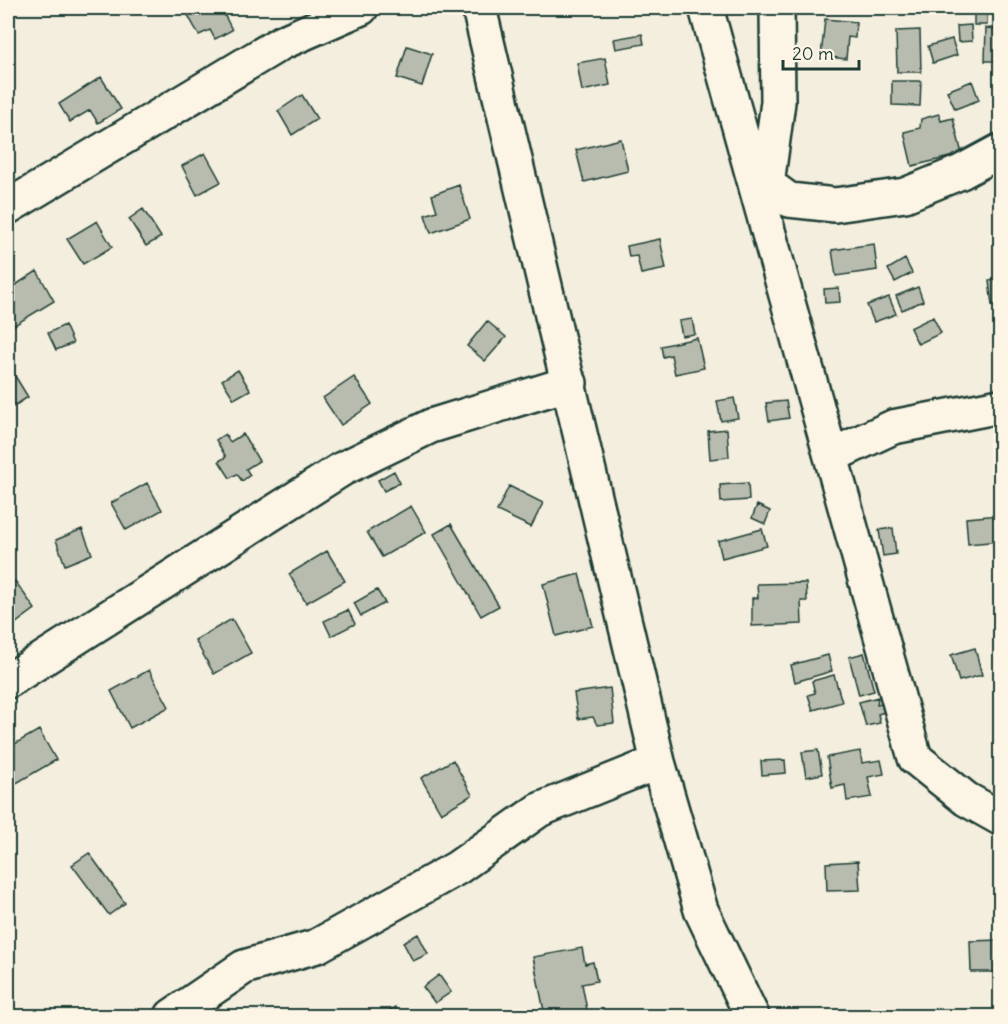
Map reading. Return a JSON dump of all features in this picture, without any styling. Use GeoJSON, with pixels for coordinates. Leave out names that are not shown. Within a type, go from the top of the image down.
{"type":"FeatureCollection","features":[{"type":"Feature","properties":{"kind":"street"},"geometry":{"type":"LineString","coordinates":[[8,207],[281,43],[361,8]]}},
{"type":"Feature","properties":{"kind":"street"},"geometry":{"type":"LineString","coordinates":[[479,8],[570,383],[658,762],[701,910],[752,1017]]}},
{"type":"Feature","properties":{"kind":"street"},"geometry":{"type":"LineString","coordinates":[[706,8],[760,178],[831,456],[915,758],[966,799],[1000,818]]}},
{"type":"Feature","properties":{"kind":"street"},"geometry":{"type":"LineString","coordinates":[[760,178],[777,102],[777,8]]}},
{"type":"Feature","properties":{"kind":"street"},"geometry":{"type":"LineString","coordinates":[[760,178],[789,200],[835,206],[871,202],[905,195],[961,172],[1000,151]]}},
{"type":"Feature","properties":{"kind":"street"},"geometry":{"type":"LineString","coordinates":[[8,681],[342,469],[432,426],[570,383]]}},
{"type":"Feature","properties":{"kind":"street"},"geometry":{"type":"LineString","coordinates":[[831,456],[893,427],[1000,406]]}},
{"type":"Feature","properties":{"kind":"street"},"geometry":{"type":"LineString","coordinates":[[172,1017],[244,968],[317,946],[457,868],[539,810],[658,762]]}},
{"type":"Feature","properties":{"kind":"building"},"geometry":{"type":"Polygon","coordinates":[[[184,8],[221,8],[232,30],[215,39],[210,30],[199,35],[184,8]]]}},
{"type":"Feature","properties":{"kind":"building"},"geometry":{"type":"Polygon","coordinates":[[[974,10],[987,10],[987,25],[974,25],[974,10]]]}},
{"type":"Feature","properties":{"kind":"building"},"geometry":{"type":"Polygon","coordinates":[[[825,19],[856,22],[855,38],[848,37],[846,59],[821,56],[825,19]]]}},
{"type":"Feature","properties":{"kind":"building"},"geometry":{"type":"Polygon","coordinates":[[[971,25],[972,41],[958,42],[957,26],[971,25]]]}},
{"type":"Feature","properties":{"kind":"building"},"geometry":{"type":"Polygon","coordinates":[[[986,28],[1000,29],[1000,61],[985,61],[986,28]]]}},
{"type":"Feature","properties":{"kind":"building"},"geometry":{"type":"Polygon","coordinates":[[[920,30],[921,72],[897,72],[896,31],[920,30]]]}},
{"type":"Feature","properties":{"kind":"building"},"geometry":{"type":"Polygon","coordinates":[[[642,34],[644,44],[616,49],[614,39],[642,34]]]}},
{"type":"Feature","properties":{"kind":"building"},"geometry":{"type":"Polygon","coordinates":[[[952,39],[957,55],[933,63],[928,46],[952,39]]]}},
{"type":"Feature","properties":{"kind":"building"},"geometry":{"type":"Polygon","coordinates":[[[407,46],[432,54],[422,86],[397,78],[407,46]]]}},
{"type":"Feature","properties":{"kind":"building"},"geometry":{"type":"Polygon","coordinates":[[[605,58],[610,85],[582,91],[577,63],[605,58]]]}},
{"type":"Feature","properties":{"kind":"building"},"geometry":{"type":"Polygon","coordinates":[[[101,77],[121,109],[98,123],[90,110],[70,122],[59,104],[101,77]]]}},
{"type":"Feature","properties":{"kind":"building"},"geometry":{"type":"Polygon","coordinates":[[[892,81],[921,81],[920,106],[892,105],[892,81]]]}},
{"type":"Feature","properties":{"kind":"building"},"geometry":{"type":"Polygon","coordinates":[[[972,81],[979,100],[955,109],[947,91],[972,81]]]}},
{"type":"Feature","properties":{"kind":"building"},"geometry":{"type":"Polygon","coordinates":[[[302,95],[317,119],[292,135],[278,111],[302,95]]]}},
{"type":"Feature","properties":{"kind":"building"},"geometry":{"type":"Polygon","coordinates":[[[939,114],[941,121],[953,118],[962,154],[912,166],[904,132],[920,128],[921,119],[939,114]]]}},
{"type":"Feature","properties":{"kind":"building"},"geometry":{"type":"Polygon","coordinates":[[[621,139],[628,171],[584,182],[576,150],[621,139]]]}},
{"type":"Feature","properties":{"kind":"building"},"geometry":{"type":"Polygon","coordinates":[[[205,153],[221,182],[197,195],[182,166],[205,153]]]}},
{"type":"Feature","properties":{"kind":"building"},"geometry":{"type":"Polygon","coordinates":[[[459,185],[470,219],[431,233],[425,215],[437,211],[432,195],[459,185]]]}},
{"type":"Feature","properties":{"kind":"building"},"geometry":{"type":"Polygon","coordinates":[[[143,209],[161,237],[146,246],[129,219],[143,209]]]}},
{"type":"Feature","properties":{"kind":"building"},"geometry":{"type":"Polygon","coordinates":[[[97,221],[112,247],[83,264],[67,239],[97,221]]]}},
{"type":"Feature","properties":{"kind":"building"},"geometry":{"type":"Polygon","coordinates":[[[660,239],[666,269],[641,274],[637,256],[629,257],[627,246],[660,239]]]}},
{"type":"Feature","properties":{"kind":"building"},"geometry":{"type":"Polygon","coordinates":[[[874,244],[877,270],[836,276],[832,250],[874,244]]]}},
{"type":"Feature","properties":{"kind":"building"},"geometry":{"type":"Polygon","coordinates":[[[905,259],[912,273],[895,282],[888,269],[905,259]]]}},
{"type":"Feature","properties":{"kind":"building"},"geometry":{"type":"Polygon","coordinates":[[[37,271],[54,301],[13,326],[8,316],[8,290],[37,271]]]}},
{"type":"Feature","properties":{"kind":"building"},"geometry":{"type":"Polygon","coordinates":[[[1000,279],[1000,304],[992,305],[989,281],[1000,279]]]}},
{"type":"Feature","properties":{"kind":"building"},"geometry":{"type":"Polygon","coordinates":[[[918,287],[923,301],[902,310],[896,296],[918,287]]]}},
{"type":"Feature","properties":{"kind":"building"},"geometry":{"type":"Polygon","coordinates":[[[839,288],[840,302],[825,303],[824,289],[839,288]]]}},
{"type":"Feature","properties":{"kind":"building"},"geometry":{"type":"Polygon","coordinates":[[[889,297],[896,314],[874,322],[867,305],[889,297]]]}},
{"type":"Feature","properties":{"kind":"building"},"geometry":{"type":"Polygon","coordinates":[[[933,317],[941,333],[918,344],[910,328],[933,317]]]}},
{"type":"Feature","properties":{"kind":"building"},"geometry":{"type":"Polygon","coordinates":[[[692,319],[695,334],[682,336],[679,321],[692,319]]]}},
{"type":"Feature","properties":{"kind":"building"},"geometry":{"type":"Polygon","coordinates":[[[487,321],[506,337],[485,361],[467,346],[487,321]]]}},
{"type":"Feature","properties":{"kind":"building"},"geometry":{"type":"Polygon","coordinates":[[[65,325],[73,343],[56,350],[48,333],[65,325]]]}},
{"type":"Feature","properties":{"kind":"building"},"geometry":{"type":"Polygon","coordinates":[[[697,338],[704,368],[675,374],[671,355],[663,357],[661,346],[697,338]]]}},
{"type":"Feature","properties":{"kind":"building"},"geometry":{"type":"Polygon","coordinates":[[[238,370],[250,390],[234,399],[222,380],[238,370]]]}},
{"type":"Feature","properties":{"kind":"building"},"geometry":{"type":"Polygon","coordinates":[[[12,371],[28,397],[8,410],[8,374],[12,371]]]}},
{"type":"Feature","properties":{"kind":"building"},"geometry":{"type":"Polygon","coordinates":[[[354,377],[372,404],[341,425],[323,398],[354,377]]]}},
{"type":"Feature","properties":{"kind":"building"},"geometry":{"type":"Polygon","coordinates":[[[734,398],[738,418],[721,421],[717,401],[734,398]]]}},
{"type":"Feature","properties":{"kind":"building"},"geometry":{"type":"Polygon","coordinates":[[[786,401],[789,418],[769,421],[766,403],[786,401]]]}},
{"type":"Feature","properties":{"kind":"building"},"geometry":{"type":"Polygon","coordinates":[[[727,429],[729,457],[710,459],[708,431],[727,429]]]}},
{"type":"Feature","properties":{"kind":"building"},"geometry":{"type":"Polygon","coordinates":[[[225,434],[230,442],[243,434],[259,461],[246,469],[250,475],[242,481],[237,474],[230,478],[219,461],[226,457],[216,440],[225,434]]]}},
{"type":"Feature","properties":{"kind":"building"},"geometry":{"type":"Polygon","coordinates":[[[394,471],[400,483],[384,491],[378,480],[394,471]]]}},
{"type":"Feature","properties":{"kind":"building"},"geometry":{"type":"Polygon","coordinates":[[[147,483],[162,510],[126,530],[111,503],[147,483]]]}},
{"type":"Feature","properties":{"kind":"building"},"geometry":{"type":"Polygon","coordinates":[[[748,483],[749,500],[721,502],[720,485],[748,483]]]}},
{"type":"Feature","properties":{"kind":"building"},"geometry":{"type":"Polygon","coordinates":[[[509,486],[543,503],[531,527],[497,511],[509,486]]]}},
{"type":"Feature","properties":{"kind":"building"},"geometry":{"type":"Polygon","coordinates":[[[757,505],[770,511],[765,524],[752,518],[757,505]]]}},
{"type":"Feature","properties":{"kind":"building"},"geometry":{"type":"Polygon","coordinates":[[[411,506],[426,532],[382,557],[367,532],[411,506]]]}},
{"type":"Feature","properties":{"kind":"building"},"geometry":{"type":"Polygon","coordinates":[[[1000,515],[1000,541],[968,544],[966,518],[1000,515]]]}},
{"type":"Feature","properties":{"kind":"building"},"geometry":{"type":"Polygon","coordinates":[[[451,524],[499,606],[481,616],[434,534],[451,524]]]}},
{"type":"Feature","properties":{"kind":"building"},"geometry":{"type":"Polygon","coordinates":[[[893,528],[896,554],[883,556],[879,530],[893,528]]]}},
{"type":"Feature","properties":{"kind":"building"},"geometry":{"type":"Polygon","coordinates":[[[82,529],[92,554],[65,565],[56,540],[82,529]]]}},
{"type":"Feature","properties":{"kind":"building"},"geometry":{"type":"Polygon","coordinates":[[[762,529],[767,546],[722,558],[718,541],[762,529]]]}},
{"type":"Feature","properties":{"kind":"building"},"geometry":{"type":"Polygon","coordinates":[[[327,551],[345,581],[306,603],[289,574],[327,551]]]}},
{"type":"Feature","properties":{"kind":"building"},"geometry":{"type":"Polygon","coordinates":[[[579,574],[593,626],[556,636],[543,584],[579,574]]]}},
{"type":"Feature","properties":{"kind":"building"},"geometry":{"type":"Polygon","coordinates":[[[15,581],[35,609],[8,629],[8,586],[15,581]]]}},
{"type":"Feature","properties":{"kind":"building"},"geometry":{"type":"Polygon","coordinates":[[[806,583],[807,601],[801,601],[802,624],[752,626],[752,598],[758,598],[757,584],[806,583]]]}},
{"type":"Feature","properties":{"kind":"building"},"geometry":{"type":"Polygon","coordinates":[[[377,590],[385,603],[361,616],[354,603],[377,590]]]}},
{"type":"Feature","properties":{"kind":"building"},"geometry":{"type":"Polygon","coordinates":[[[348,610],[355,624],[331,636],[324,621],[348,610]]]}},
{"type":"Feature","properties":{"kind":"building"},"geometry":{"type":"Polygon","coordinates":[[[232,619],[251,653],[214,674],[195,640],[232,619]]]}},
{"type":"Feature","properties":{"kind":"building"},"geometry":{"type":"Polygon","coordinates":[[[975,648],[982,675],[959,681],[951,655],[975,648]]]}},
{"type":"Feature","properties":{"kind":"building"},"geometry":{"type":"Polygon","coordinates":[[[864,653],[874,691],[859,695],[849,657],[864,653]]]}},
{"type":"Feature","properties":{"kind":"building"},"geometry":{"type":"Polygon","coordinates":[[[828,655],[832,671],[795,682],[791,665],[828,655]]]}},
{"type":"Feature","properties":{"kind":"building"},"geometry":{"type":"Polygon","coordinates":[[[149,670],[169,707],[130,728],[111,691],[149,670]]]}},
{"type":"Feature","properties":{"kind":"building"},"geometry":{"type":"Polygon","coordinates":[[[834,675],[842,702],[813,710],[808,695],[815,693],[812,681],[834,675]]]}},
{"type":"Feature","properties":{"kind":"building"},"geometry":{"type":"Polygon","coordinates":[[[610,688],[614,723],[597,725],[593,717],[578,719],[574,693],[610,688]]]}},
{"type":"Feature","properties":{"kind":"building"},"geometry":{"type":"Polygon","coordinates":[[[878,697],[877,705],[889,702],[891,710],[878,714],[880,723],[866,726],[859,702],[878,697]]]}},
{"type":"Feature","properties":{"kind":"building"},"geometry":{"type":"Polygon","coordinates":[[[39,730],[56,760],[8,788],[8,738],[13,745],[39,730]]]}},
{"type":"Feature","properties":{"kind":"building"},"geometry":{"type":"Polygon","coordinates":[[[818,750],[822,774],[806,777],[802,752],[818,750]]]}},
{"type":"Feature","properties":{"kind":"building"},"geometry":{"type":"Polygon","coordinates":[[[860,751],[862,763],[881,760],[884,774],[868,777],[872,797],[847,801],[845,785],[832,788],[827,757],[860,751]]]}},
{"type":"Feature","properties":{"kind":"building"},"geometry":{"type":"Polygon","coordinates":[[[453,760],[472,795],[441,813],[421,778],[453,760]]]}},
{"type":"Feature","properties":{"kind":"building"},"geometry":{"type":"Polygon","coordinates":[[[785,760],[786,773],[762,775],[761,761],[785,760]]]}},
{"type":"Feature","properties":{"kind":"building"},"geometry":{"type":"Polygon","coordinates":[[[89,853],[125,903],[109,915],[72,865],[89,853]]]}},
{"type":"Feature","properties":{"kind":"building"},"geometry":{"type":"Polygon","coordinates":[[[858,861],[860,890],[827,891],[826,863],[858,861]]]}},
{"type":"Feature","properties":{"kind":"building"},"geometry":{"type":"Polygon","coordinates":[[[418,934],[428,954],[413,961],[403,942],[418,934]]]}},
{"type":"Feature","properties":{"kind":"building"},"geometry":{"type":"Polygon","coordinates":[[[1000,940],[1000,972],[971,972],[970,941],[1000,940]]]}},
{"type":"Feature","properties":{"kind":"building"},"geometry":{"type":"Polygon","coordinates":[[[582,948],[585,964],[593,962],[597,981],[582,984],[588,1015],[545,1016],[533,957],[582,948]]]}},
{"type":"Feature","properties":{"kind":"building"},"geometry":{"type":"Polygon","coordinates":[[[439,975],[451,992],[435,1003],[423,987],[439,975]]]}},
{"type":"Feature","properties":{"kind":"building"},"geometry":{"type":"Polygon","coordinates":[[[395,1007],[400,1016],[378,1016],[395,1007]]]}}]}
